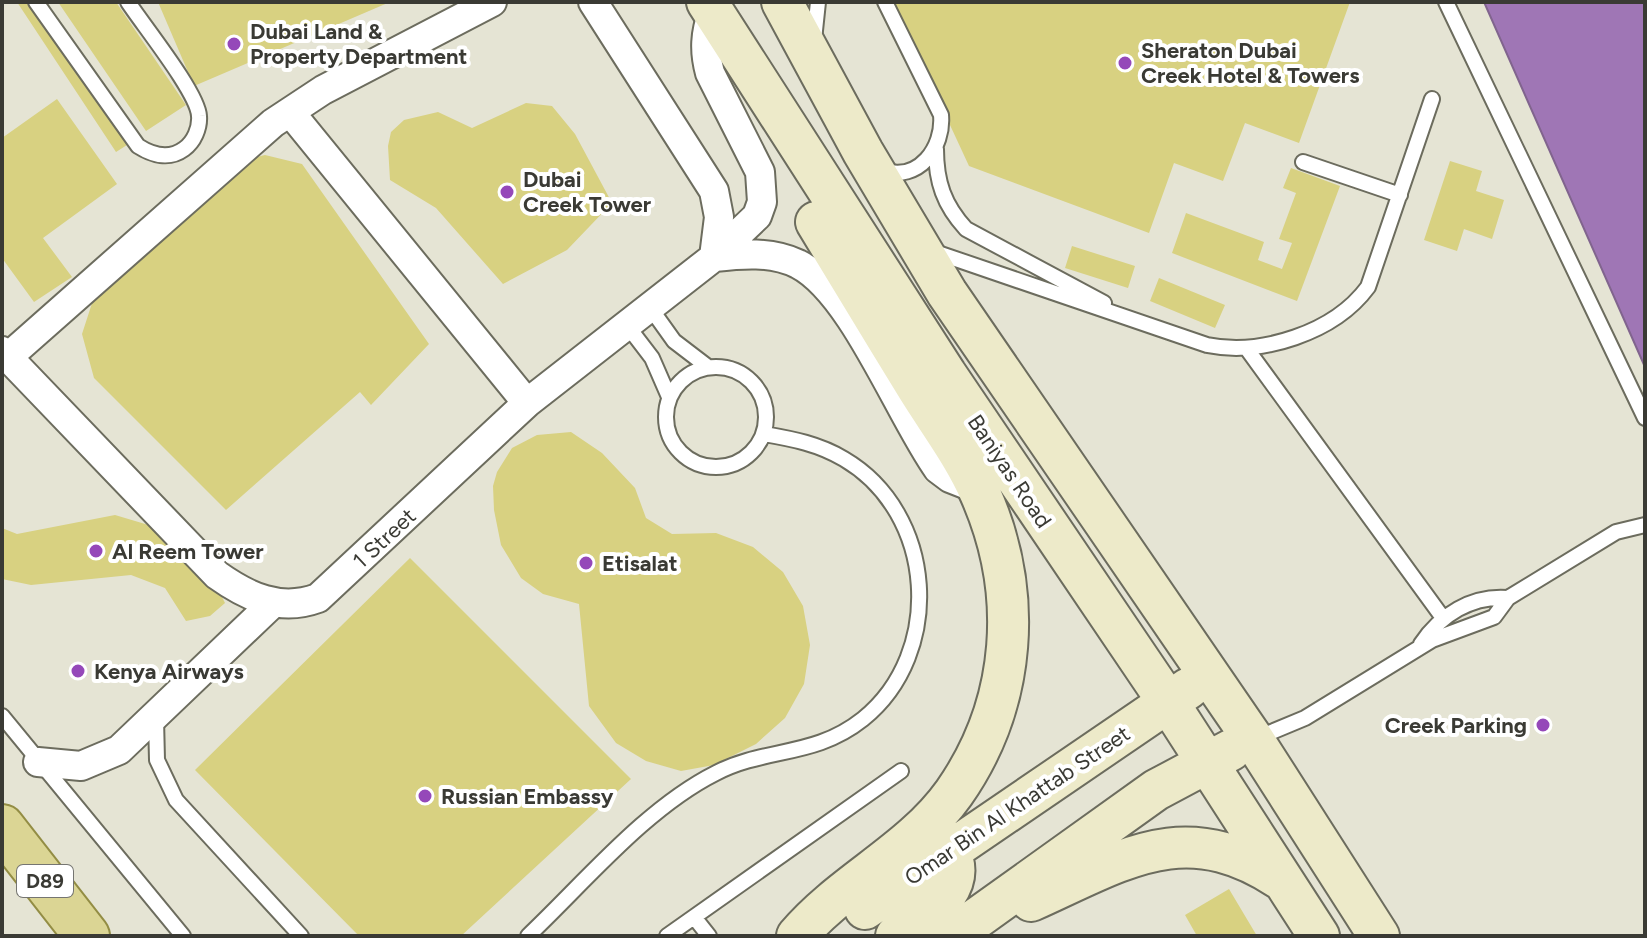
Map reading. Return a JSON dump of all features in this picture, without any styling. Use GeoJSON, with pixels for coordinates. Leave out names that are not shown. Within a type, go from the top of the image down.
{"type":"FeatureCollection","features":[{"type":"Feature","properties":{"kind":"main road"},"geometry":{"type":"LineString","coordinates":[[782,2],[871,166],[947,293],[1253,739],[1379,936]]}},
{"type":"Feature","properties":{"kind":"main road"},"geometry":{"type":"LineString","coordinates":[[717,18],[757,126],[978,489],[1001,552],[1009,604],[1003,682],[975,759],[953,794],[926,825],[797,936]]}},
{"type":"Feature","properties":{"kind":"main road","name":"Baniyas Road"},"geometry":{"type":"LineString","coordinates":[[717,18],[946,374],[1168,702],[1319,936]]}},
{"type":"Feature","properties":{"kind":"main road","name":"Omar Bin Al Khattab Street"},"geometry":{"type":"LineString","coordinates":[[825,936],[1208,674]]}},
{"type":"Feature","properties":{"kind":"main road"},"geometry":{"type":"LineString","coordinates":[[953,936],[1156,790],[1253,739]]}},
{"type":"Feature","properties":{"kind":"main road","name":"D89"},"geometry":{"type":"LineString","coordinates":[[2,827],[87,936]]}},
{"type":"Feature","properties":{"kind":"main road"},"geometry":{"type":"LineString","coordinates":[[953,936],[1139,853],[1179,846],[1217,849],[1253,861],[1285,882]]}},
{"type":"Feature","properties":{"kind":"main road"},"geometry":{"type":"LineString","coordinates":[[896,936],[951,890],[956,877],[956,863],[949,850]]}},
{"type":"Feature","properties":{"kind":"street"},"geometry":{"type":"LineString","coordinates":[[38,762],[81,766],[101,761],[119,750],[273,603],[234,587],[209,568],[5,354],[257,136],[290,112],[323,90],[492,2]]}},
{"type":"Feature","properties":{"kind":"street"},"geometry":{"type":"LineString","coordinates":[[593,2],[714,191],[719,217],[714,257],[757,254],[778,257],[816,276],[843,307],[938,469],[950,478],[978,489]]}},
{"type":"Feature","properties":{"kind":"street","name":"1 Street"},"geometry":{"type":"LineString","coordinates":[[273,603],[303,603],[330,589],[527,403],[714,257],[757,216],[763,187],[754,159],[710,73],[705,41],[717,18]]}},
{"type":"Feature","properties":{"kind":"street"},"geometry":{"type":"LineString","coordinates":[[290,112],[527,403]]}},
{"type":"Feature","properties":{"kind":"lane"},"geometry":{"type":"LineString","coordinates":[[36,2],[138,146],[160,156],[172,154],[184,149],[198,129],[197,104],[128,2]]}},
{"type":"Feature","properties":{"kind":"lane"},"geometry":{"type":"LineString","coordinates":[[811,52],[818,2]]}},
{"type":"Feature","properties":{"kind":"lane"},"geometry":{"type":"LineString","coordinates":[[871,166],[889,172],[907,171],[924,163],[941,139],[941,115],[885,2]]}},
{"type":"Feature","properties":{"kind":"lane"},"geometry":{"type":"LineString","coordinates":[[1446,2],[1645,418]]}},
{"type":"Feature","properties":{"kind":"lane"},"geometry":{"type":"LineString","coordinates":[[914,239],[953,260],[1207,345],[1247,349],[1287,340],[1345,311],[1358,300],[1374,272],[1432,99]]}},
{"type":"Feature","properties":{"kind":"lane"},"geometry":{"type":"LineString","coordinates":[[936,149],[936,171],[941,193],[951,213],[966,229],[1143,324]]}},
{"type":"Feature","properties":{"kind":"lane"},"geometry":{"type":"LineString","coordinates":[[1303,162],[1400,195]]}},
{"type":"Feature","properties":{"kind":"lane"},"geometry":{"type":"LineString","coordinates":[[649,306],[674,341],[708,367],[733,371],[754,385],[763,400],[766,417],[764,434],[744,459],[729,466],[697,464],[683,456],[666,428],[665,412],[669,397],[678,383],[708,367]]}},
{"type":"Feature","properties":{"kind":"lane"},"geometry":{"type":"LineString","coordinates":[[626,324],[652,358],[669,397]]}},
{"type":"Feature","properties":{"kind":"lane"},"geometry":{"type":"LineString","coordinates":[[1247,349],[1443,618]]}},
{"type":"Feature","properties":{"kind":"lane"},"geometry":{"type":"LineString","coordinates":[[528,936],[662,808],[689,788],[749,759],[786,754],[827,742],[864,719],[892,687],[912,649],[921,606],[918,564],[903,523],[879,487],[846,460],[807,441],[764,434]]}},
{"type":"Feature","properties":{"kind":"lane"},"geometry":{"type":"LineString","coordinates":[[1253,739],[1305,718],[1419,648],[1494,617],[1508,598],[1616,532],[1645,525]]}},
{"type":"Feature","properties":{"kind":"lane"},"geometry":{"type":"LineString","coordinates":[[1419,648],[1443,618],[1484,598],[1508,598]]}},
{"type":"Feature","properties":{"kind":"lane"},"geometry":{"type":"LineString","coordinates":[[156,715],[157,760],[176,800],[301,936]]}},
{"type":"Feature","properties":{"kind":"lane"},"geometry":{"type":"LineString","coordinates":[[2,716],[183,936]]}},
{"type":"Feature","properties":{"kind":"lane"},"geometry":{"type":"LineString","coordinates":[[667,936],[901,771]]}},
{"type":"Feature","properties":{"kind":"lane"},"geometry":{"type":"LineString","coordinates":[[694,917],[709,936]]}},
{"type":"Feature","properties":{"kind":"shaded area"},"geometry":{"type":"Polygon","coordinates":[[[1484,2],[1645,2],[1645,367],[1484,2]]]}},
{"type":"Feature","properties":{"kind":"building"},"geometry":{"type":"Polygon","coordinates":[[[17,2],[33,2],[127,145],[116,152],[17,2]]]}},
{"type":"Feature","properties":{"kind":"building"},"geometry":{"type":"Polygon","coordinates":[[[58,2],[116,2],[186,105],[146,131],[58,2]]]}},
{"type":"Feature","properties":{"kind":"building","name":"Dubai Land & Property Department"},"geometry":{"type":"Polygon","coordinates":[[[158,2],[390,2],[194,86],[158,2]]]}},
{"type":"Feature","properties":{"kind":"building","name":"Sheraton Dubai Creek Hotel & Towers"},"geometry":{"type":"Polygon","coordinates":[[[893,2],[1350,2],[1299,143],[1245,123],[1223,181],[1174,163],[1149,233],[969,166],[893,2]]]}},
{"type":"Feature","properties":{"kind":"building"},"geometry":{"type":"Polygon","coordinates":[[[57,99],[117,184],[43,238],[72,277],[34,302],[2,258],[2,138],[57,99]]]}},
{"type":"Feature","properties":{"kind":"building","name":"Dubai Creek Tower"},"geometry":{"type":"Polygon","coordinates":[[[526,103],[552,106],[575,134],[612,203],[567,250],[503,284],[436,208],[390,180],[388,146],[391,132],[404,120],[438,112],[472,128],[526,103]]]}},
{"type":"Feature","properties":{"kind":"building"},"geometry":{"type":"Polygon","coordinates":[[[265,155],[302,164],[429,344],[371,405],[360,392],[226,510],[94,378],[82,334],[94,297],[233,163],[265,155]]]}},
{"type":"Feature","properties":{"kind":"building"},"geometry":{"type":"Polygon","coordinates":[[[1450,161],[1482,171],[1476,191],[1504,200],[1492,239],[1464,229],[1457,251],[1424,240],[1450,161]]]}},
{"type":"Feature","properties":{"kind":"building"},"geometry":{"type":"Polygon","coordinates":[[[1291,168],[1340,186],[1297,301],[1172,253],[1186,213],[1264,242],[1258,260],[1282,269],[1292,243],[1279,239],[1296,193],[1283,188],[1291,168]]]}},
{"type":"Feature","properties":{"kind":"building"},"geometry":{"type":"Polygon","coordinates":[[[1072,246],[1135,266],[1128,288],[1065,268],[1072,246]]]}},
{"type":"Feature","properties":{"kind":"building"},"geometry":{"type":"Polygon","coordinates":[[[1159,278],[1225,305],[1215,328],[1150,301],[1159,278]]]}},
{"type":"Feature","properties":{"kind":"building"},"geometry":{"type":"Polygon","coordinates":[[[571,432],[602,453],[635,488],[646,518],[672,534],[716,533],[753,547],[783,572],[803,606],[810,645],[804,684],[785,718],[756,744],[714,765],[681,771],[646,761],[616,743],[589,706],[579,604],[543,594],[521,578],[501,545],[494,510],[493,486],[497,472],[512,448],[537,435],[571,432]]]}},
{"type":"Feature","properties":{"kind":"building","name":"Al Reem Tower"},"geometry":{"type":"Polygon","coordinates":[[[115,515],[172,532],[208,569],[225,603],[210,616],[186,621],[165,588],[131,575],[31,585],[2,579],[2,528],[17,534],[115,515]]]}},
{"type":"Feature","properties":{"kind":"building"},"geometry":{"type":"Polygon","coordinates":[[[410,558],[631,779],[461,936],[359,936],[195,770],[410,558]]]}},
{"type":"Feature","properties":{"kind":"building"},"geometry":{"type":"Polygon","coordinates":[[[1229,889],[1257,936],[1197,936],[1185,915],[1229,889]]]}},
{"type":"Feature","properties":{"kind":"place","name":"Dubai Land & Property Department"},"geometry":{"type":"Point","coordinates":[234,44]}},
{"type":"Feature","properties":{"kind":"place","name":"Sheraton Dubai Creek Hotel & Towers"},"geometry":{"type":"Point","coordinates":[1125,63]}},
{"type":"Feature","properties":{"kind":"place","name":"Dubai Creek Tower"},"geometry":{"type":"Point","coordinates":[507,192]}},
{"type":"Feature","properties":{"kind":"place","name":"Al Reem Tower"},"geometry":{"type":"Point","coordinates":[96,551]}},
{"type":"Feature","properties":{"kind":"place","name":"Etisalat"},"geometry":{"type":"Point","coordinates":[586,563]}},
{"type":"Feature","properties":{"kind":"place","name":"Kenya Airways"},"geometry":{"type":"Point","coordinates":[78,671]}},
{"type":"Feature","properties":{"kind":"place","name":"Creek Parking"},"geometry":{"type":"Point","coordinates":[1543,725]}},
{"type":"Feature","properties":{"kind":"place","name":"Russian Embassy"},"geometry":{"type":"Point","coordinates":[425,796]}}]}
